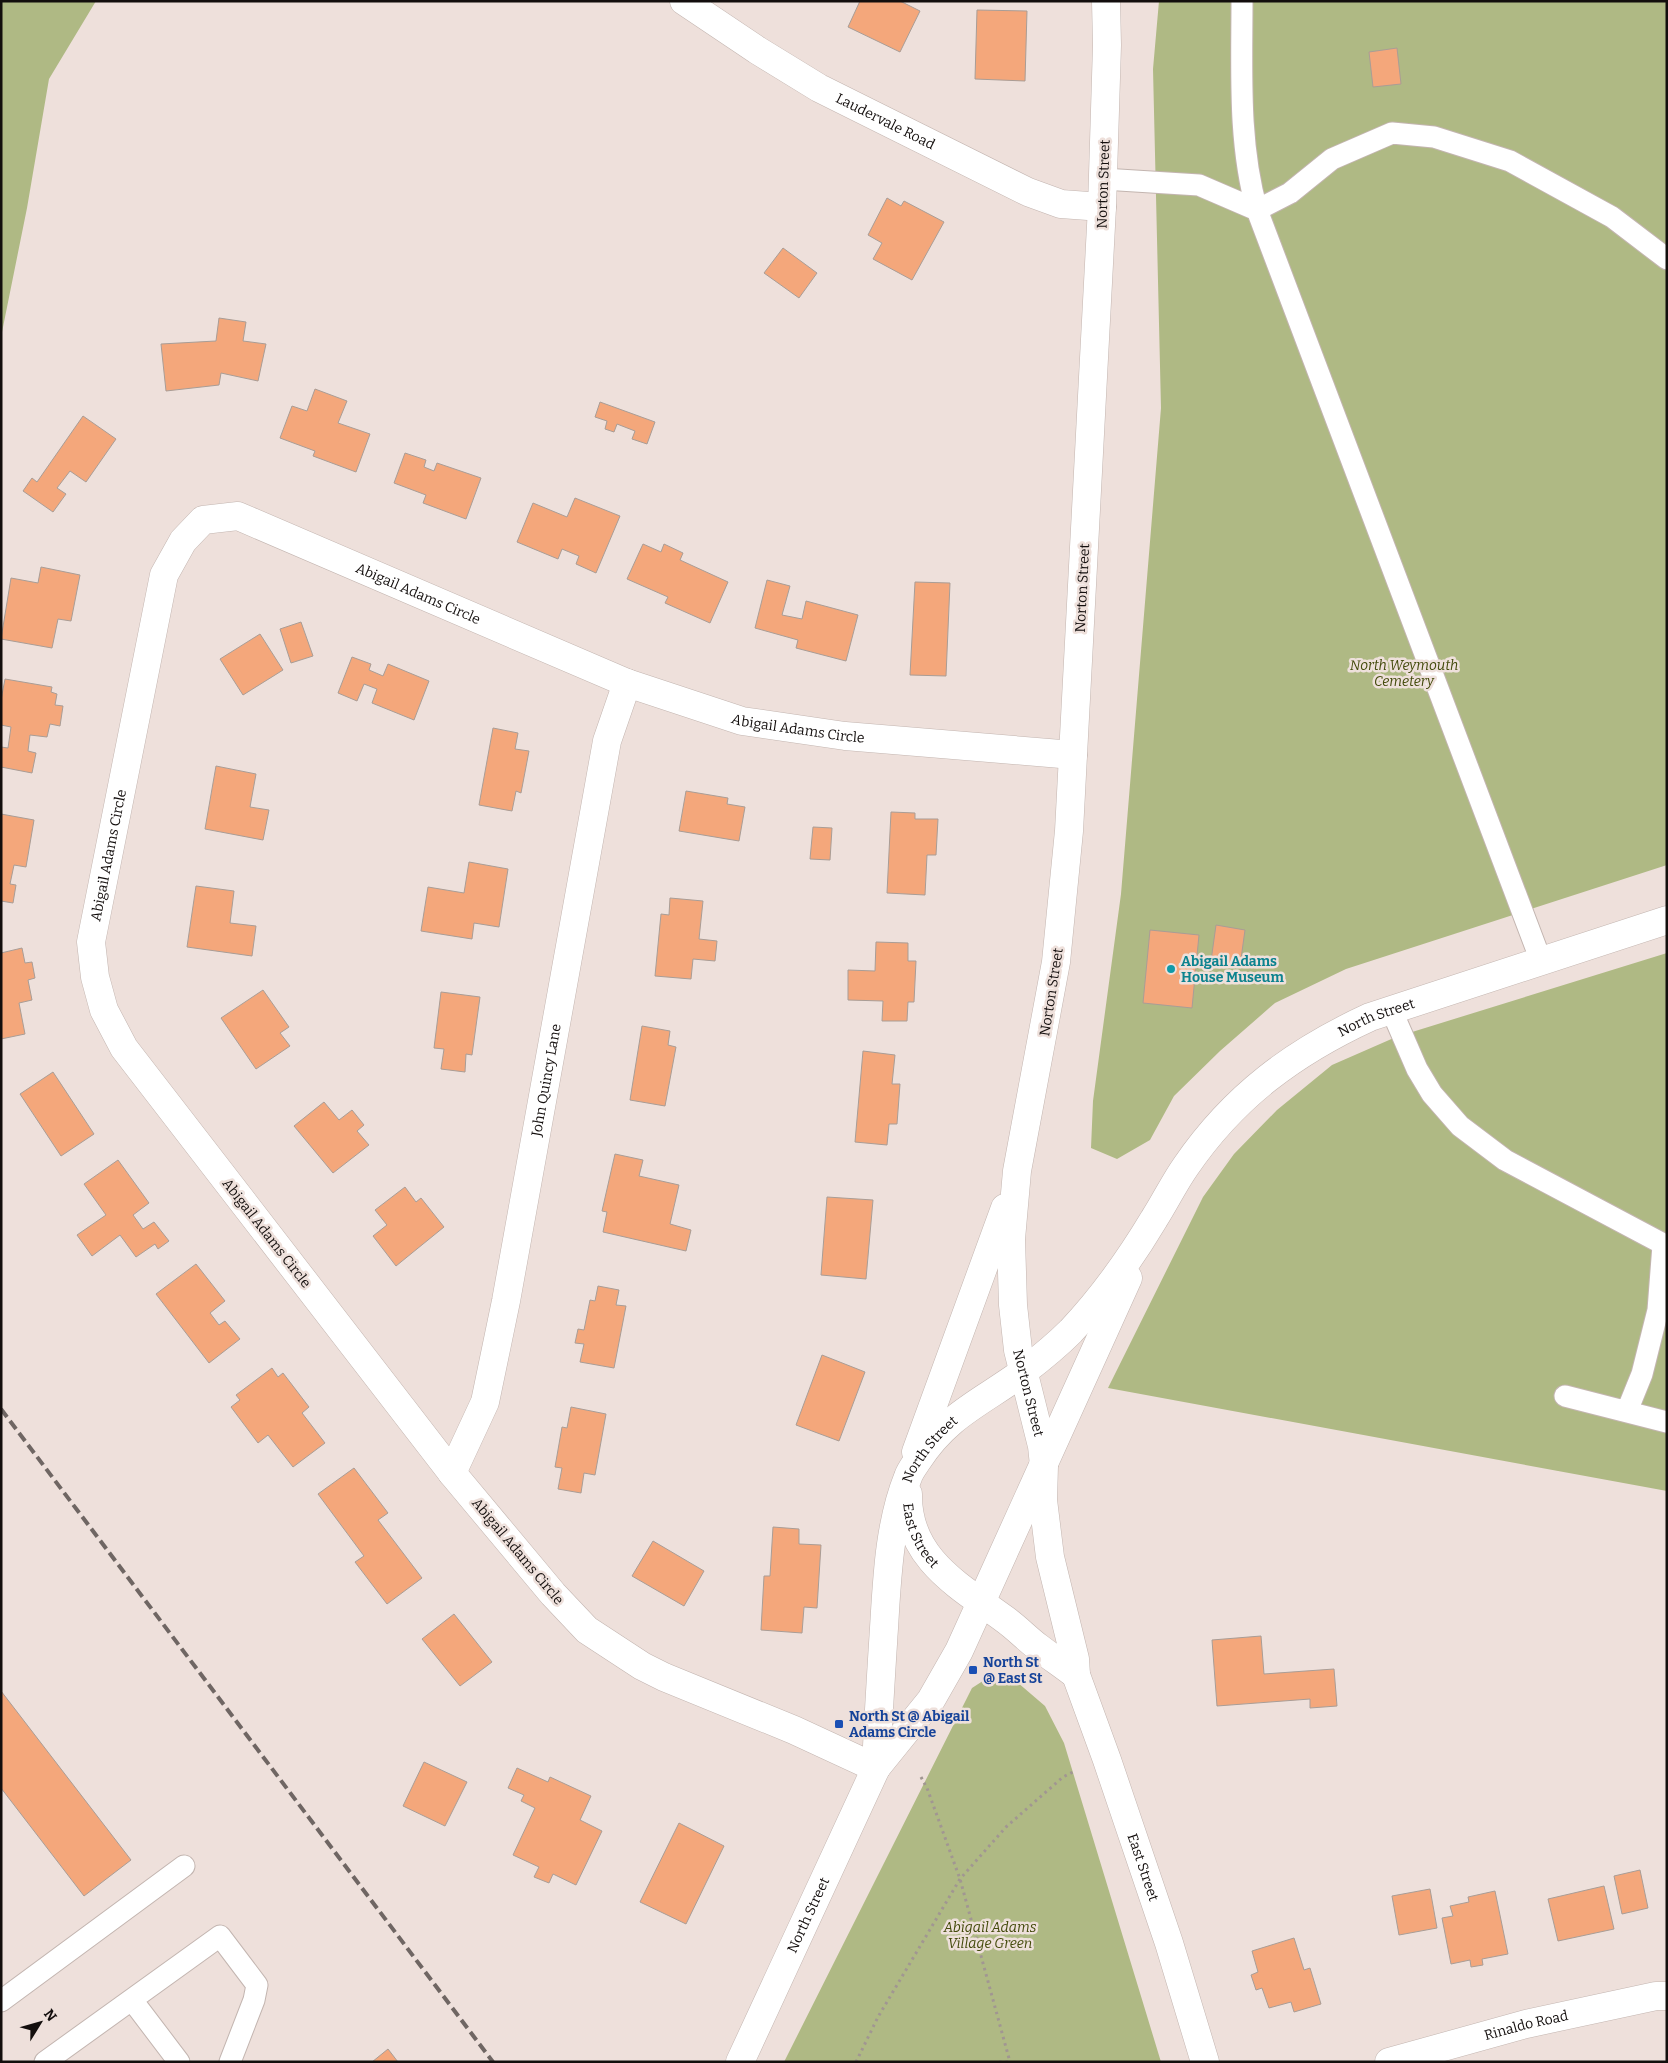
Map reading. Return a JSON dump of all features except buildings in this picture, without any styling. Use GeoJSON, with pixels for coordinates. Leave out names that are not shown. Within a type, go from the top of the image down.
{"type":"FeatureCollection","features":[{"type":"Feature","properties":{"kind":"street","name":"Laudervale Road"},"geometry":{"type":"LineString","coordinates":[[684,1],[772,60],[819,88],[1028,192],[1061,204],[1102,207]]}},
{"type":"Feature","properties":{"kind":"street","name":"Norton Street"},"geometry":{"type":"LineString","coordinates":[[1044,1465],[1038,1429],[1023,1372],[1015,1326],[1011,1269],[1012,1216],[1017,1171],[1056,962],[1069,831],[1102,207],[1107,45],[1106,1]]}},
{"type":"Feature","properties":{"kind":"street","name":"Abigail Adams Circle"},"geometry":{"type":"LineString","coordinates":[[876,1768],[794,1730],[664,1677],[642,1666],[587,1630],[552,1594],[452,1473],[124,1048],[104,1010],[95,977],[91,942],[164,575],[183,541],[203,520],[238,516],[627,682],[742,721],[846,736],[1073,755]]}},
{"type":"Feature","properties":{"kind":"street","name":"John Quincy Lane"},"geometry":{"type":"LineString","coordinates":[[452,1473],[485,1402],[506,1302],[606,741],[627,682]]}},
{"type":"Feature","properties":{"kind":"street","name":"North Street"},"geometry":{"type":"LineString","coordinates":[[876,1768],[887,1587],[894,1534],[908,1475],[932,1440],[947,1424],[1023,1372],[1062,1339],[1090,1310],[1129,1259],[1185,1167],[1200,1146],[1236,1105],[1284,1064],[1316,1044],[1349,1027],[1391,1009],[1667,920]]}},
{"type":"Feature","properties":{"kind":"street","name":"Norton Street"},"geometry":{"type":"LineString","coordinates":[[908,1475],[934,1397],[1017,1171]]}},
{"type":"Feature","properties":{"kind":"street","name":"North Street"},"geometry":{"type":"LineString","coordinates":[[740,2062],[876,1768],[931,1700],[959,1651],[1155,1218]]}},
{"type":"Feature","properties":{"kind":"street","name":"East Street"},"geometry":{"type":"LineString","coordinates":[[1044,1465],[1043,1500],[1045,1528],[1055,1582],[1075,1659],[1076,1674],[1166,1934],[1204,2062]]}},
{"type":"Feature","properties":{"kind":"street","name":"East Street"},"geometry":{"type":"LineString","coordinates":[[908,1475],[910,1521],[917,1540],[928,1558],[944,1574],[1076,1674]]}},
{"type":"Feature","properties":{"kind":"street","name":"Rinaldo Road"},"geometry":{"type":"LineString","coordinates":[[1388,2062],[1526,2024],[1656,1996],[1667,1996]]}},
{"type":"Feature","properties":{"kind":"lane"},"geometry":{"type":"LineString","coordinates":[[1242,1],[1242,115],[1250,186],[1257,210],[1541,960]]}},
{"type":"Feature","properties":{"kind":"lane"},"geometry":{"type":"LineString","coordinates":[[1257,210],[1290,193],[1332,159],[1392,133],[1434,137],[1510,161],[1612,217],[1667,258]]}},
{"type":"Feature","properties":{"kind":"lane"},"geometry":{"type":"LineString","coordinates":[[1103,179],[1199,185],[1257,210]]}},
{"type":"Feature","properties":{"kind":"lane"},"geometry":{"type":"LineString","coordinates":[[1391,1009],[1417,1069],[1432,1094],[1460,1126],[1505,1160],[1665,1245],[1658,1310],[1642,1374],[1627,1411]]}},
{"type":"Feature","properties":{"kind":"lane"},"geometry":{"type":"LineString","coordinates":[[1565,1396],[1667,1422]]}},
{"type":"Feature","properties":{"kind":"lane"},"geometry":{"type":"LineString","coordinates":[[1,2001],[184,1866]]}},
{"type":"Feature","properties":{"kind":"lane"},"geometry":{"type":"LineString","coordinates":[[45,2062],[220,1936],[257,1985],[254,2000],[230,2062]]}},
{"type":"Feature","properties":{"kind":"lane"},"geometry":{"type":"LineString","coordinates":[[132,2000],[179,2062]]}},
{"type":"Feature","properties":{"kind":"path"},"geometry":{"type":"LineString","coordinates":[[856,2062],[878,2017],[960,1879],[1006,1827],[1064,1777],[1076,1770]]}},
{"type":"Feature","properties":{"kind":"path"},"geometry":{"type":"LineString","coordinates":[[921,1777],[927,1788],[960,1879],[1010,2062],[999,2062]]}},
{"type":"Feature","properties":{"kind":"green space"},"geometry":{"type":"Polygon","coordinates":[[[1,1],[96,1],[49,79],[27,208],[1,337],[1,1]]]}},
{"type":"Feature","properties":{"kind":"green space","name":"North Weymouth Cemetery"},"geometry":{"type":"Polygon","coordinates":[[[1159,1],[1667,1],[1667,865],[1346,969],[1275,1003],[1220,1051],[1174,1096],[1150,1140],[1117,1159],[1091,1148],[1093,1101],[1121,894],[1161,408],[1153,69],[1159,1]]]}},
{"type":"Feature","properties":{"kind":"green space"},"geometry":{"type":"Polygon","coordinates":[[[1667,953],[1667,1491],[1108,1388],[1203,1197],[1234,1154],[1277,1110],[1332,1065],[1396,1037],[1667,953]]]}},
{"type":"Feature","properties":{"kind":"green space","name":"Abigail Adams Village Green"},"geometry":{"type":"Polygon","coordinates":[[[989,1677],[1017,1682],[1045,1706],[1064,1743],[1161,2062],[784,2062],[972,1688],[989,1677]]]}},
{"type":"Feature","properties":{"kind":"railway"},"geometry":{"type":"LineString","coordinates":[[1,1409],[493,2062]]}},
{"type":"Feature","properties":{"kind":"place","name":"Abigail Adams House Museum"},"geometry":{"type":"Point","coordinates":[1171,969]}},
{"type":"Feature","properties":{"kind":"place","name":"North St @ East St"},"geometry":{"type":"Point","coordinates":[973,1670]}},
{"type":"Feature","properties":{"kind":"place","name":"North St @ Abigail Adams Circle"},"geometry":{"type":"Point","coordinates":[839,1724]}}]}
